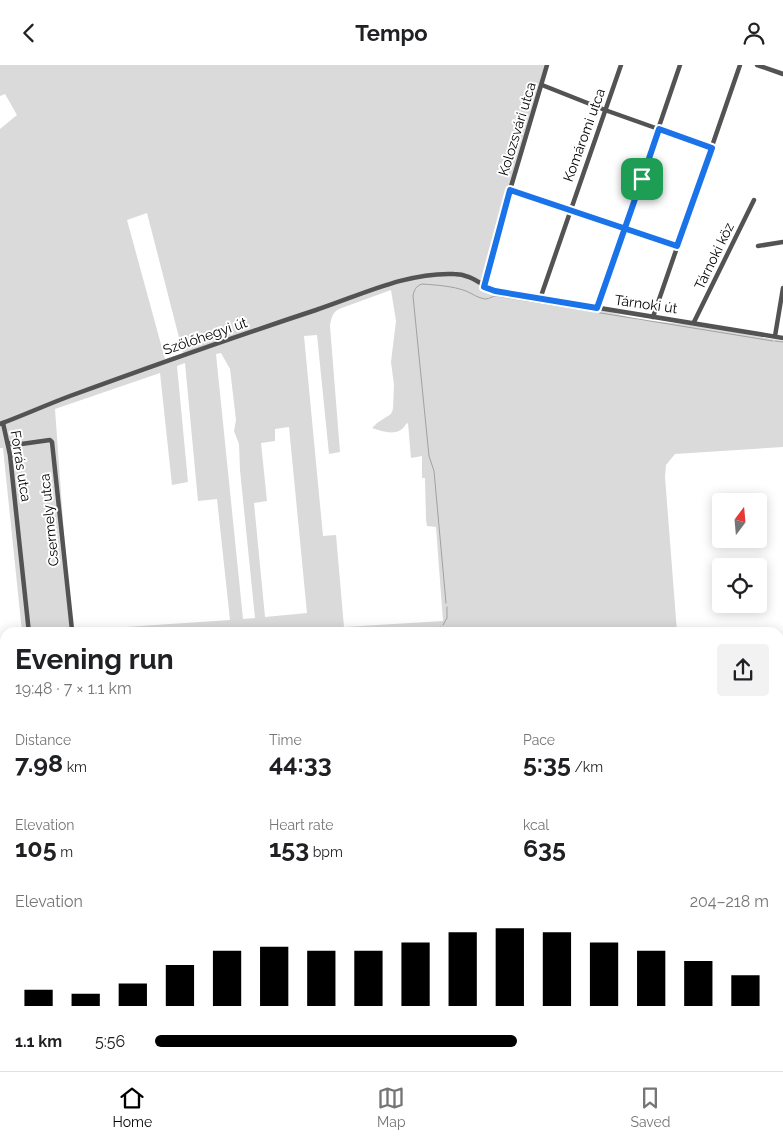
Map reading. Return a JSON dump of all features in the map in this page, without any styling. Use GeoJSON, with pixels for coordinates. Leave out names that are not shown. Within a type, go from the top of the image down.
{"type":"FeatureCollection","features":[{"type":"Feature","properties":{"kind":"street","name":"Kolozsvári utca"},"geometry":{"type":"LineString","coordinates":[[484,287],[510,190],[548,65]]}},
{"type":"Feature","properties":{"kind":"street","name":"Komáromi utca"},"geometry":{"type":"LineString","coordinates":[[540,299],[621,65]]}},
{"type":"Feature","properties":{"kind":"street"},"geometry":{"type":"LineString","coordinates":[[597,308],[680,65]]}},
{"type":"Feature","properties":{"kind":"street"},"geometry":{"type":"LineString","coordinates":[[654,317],[740,65]]}},
{"type":"Feature","properties":{"kind":"street"},"geometry":{"type":"LineString","coordinates":[[758,65],[783,74]]}},
{"type":"Feature","properties":{"kind":"street"},"geometry":{"type":"LineString","coordinates":[[542,85],[605,111],[712,148]]}},
{"type":"Feature","properties":{"kind":"street"},"geometry":{"type":"LineString","coordinates":[[510,190],[677,246]]}},
{"type":"Feature","properties":{"kind":"street","name":"Tárnoki köz"},"geometry":{"type":"LineString","coordinates":[[694,322],[754,200]]}},
{"type":"Feature","properties":{"kind":"street"},"geometry":{"type":"LineString","coordinates":[[758,246],[783,242]]}},
{"type":"Feature","properties":{"kind":"street","name":"Tárnoki út"},"geometry":{"type":"LineString","coordinates":[[421,277],[463,275],[477,280],[484,287],[495,291],[783,337]]}},
{"type":"Feature","properties":{"kind":"street","name":"Szőlőhegyi út"},"geometry":{"type":"LineString","coordinates":[[1,424],[68,397],[219,342],[387,285],[421,277]]}},
{"type":"Feature","properties":{"kind":"street"},"geometry":{"type":"LineString","coordinates":[[775,336],[783,288]]}},
{"type":"Feature","properties":{"kind":"street","name":"Forrás utca"},"geometry":{"type":"LineString","coordinates":[[1,424],[8,443],[28,627]]}},
{"type":"Feature","properties":{"kind":"street","name":"Csermely utca"},"geometry":{"type":"LineString","coordinates":[[8,443],[14,445],[52,441],[72,627]]}},
{"type":"Feature","properties":{"kind":"shaded area"},"geometry":{"type":"Polygon","coordinates":[[[0,65],[547,65],[482,285],[492,290],[607,311],[639,320],[695,325],[783,341],[783,447],[675,454],[666,465],[665,477],[677,627],[344,627],[125,627],[230,620],[217,499],[198,501],[185,363],[177,366],[188,482],[172,485],[160,373],[55,409],[71,627],[21,627],[3,448],[0,448],[0,129],[17,115],[5,94],[0,96],[0,65]],[[147,213],[127,220],[165,359],[183,353],[147,213]],[[391,290],[339,309],[333,314],[331,319],[340,452],[329,454],[317,335],[304,336],[323,536],[336,535],[344,627],[443,621],[436,527],[427,526],[425,478],[422,478],[422,456],[411,458],[408,423],[395,432],[386,432],[372,428],[391,414],[393,409],[394,385],[391,362],[396,321],[391,290]],[[221,353],[216,354],[243,619],[255,618],[239,444],[234,431],[236,420],[230,369],[221,353]],[[289,427],[275,429],[275,441],[261,443],[267,501],[254,503],[265,617],[307,613],[289,427]]]}},
{"type":"Feature","properties":{"kind":"waterway"},"geometry":{"type":"LineString","coordinates":[[446,603],[434,471],[429,456],[413,296],[418,286],[422,284],[450,287],[485,299],[496,296],[773,341]]}},
{"type":"Feature","properties":{"kind":"waterway"},"geometry":{"type":"LineString","coordinates":[[775,341],[783,342]]}},
{"type":"Feature","properties":{"kind":"waterway"},"geometry":{"type":"LineString","coordinates":[[443,625],[447,618],[447,607]]}},
{"type":"Feature","properties":{"kind":"route"},"geometry":{"type":"LineString","coordinates":[[642,179],[624,228],[597,308],[495,291],[484,287],[510,190],[624,228],[677,246],[712,148],[659,129],[642,179]]}}]}
